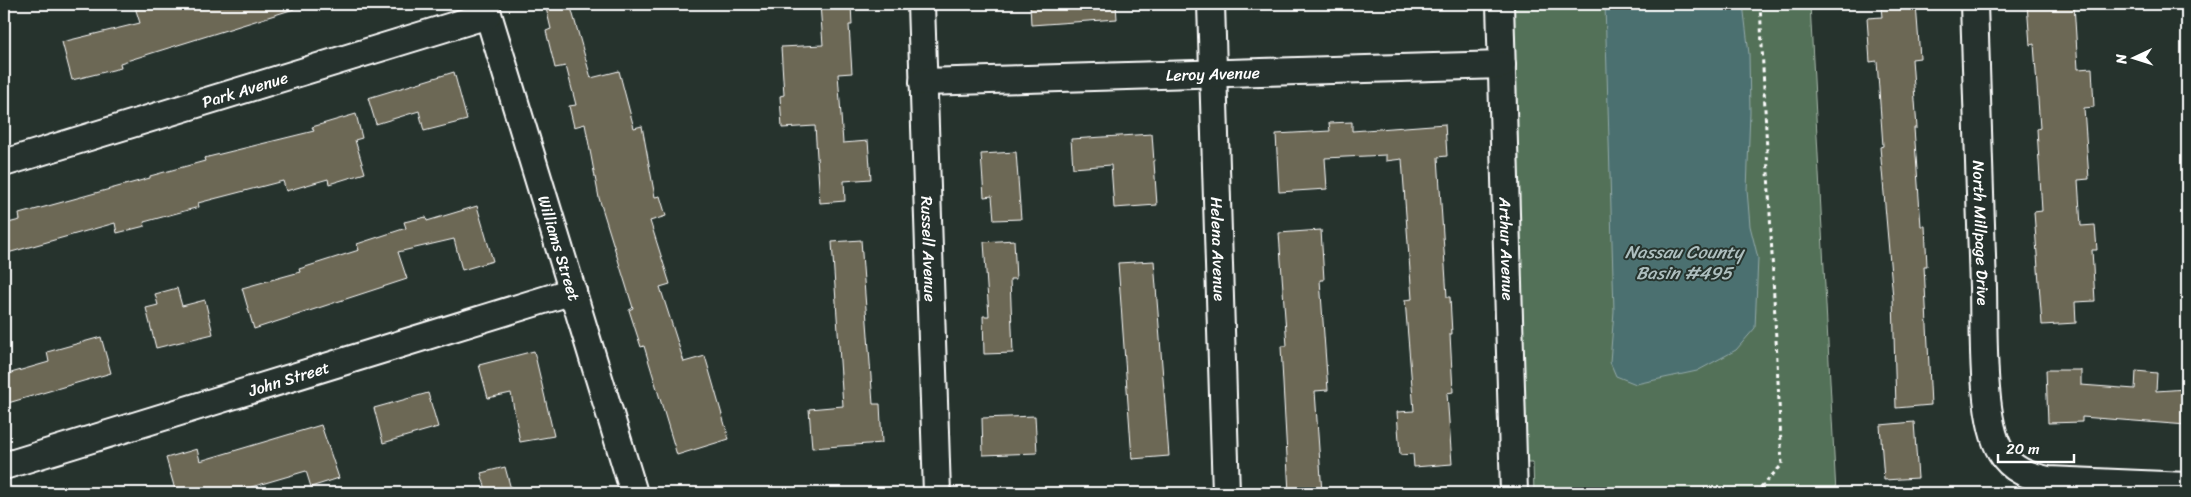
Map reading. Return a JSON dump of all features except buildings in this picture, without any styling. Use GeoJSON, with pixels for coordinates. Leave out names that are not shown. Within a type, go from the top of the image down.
{"type":"FeatureCollection","features":[{"type":"Feature","properties":{"kind":"street","name":"Russell Avenue"},"geometry":{"type":"LineString","coordinates":[[921,4],[937,493]]}},
{"type":"Feature","properties":{"kind":"street","name":"Helena Avenue"},"geometry":{"type":"LineString","coordinates":[[1211,4],[1226,493]]}},
{"type":"Feature","properties":{"kind":"street","name":"Arthur Avenue"},"geometry":{"type":"LineString","coordinates":[[1500,4],[1514,493]]}},
{"type":"Feature","properties":{"kind":"street","name":"North Millpage Drive"},"geometry":{"type":"LineString","coordinates":[[1974,4],[1985,359],[1991,426],[2005,458],[2011,465],[2029,476],[2048,480],[2187,486]]}},
{"type":"Feature","properties":{"kind":"street","name":"Park Avenue"},"geometry":{"type":"LineString","coordinates":[[4,163],[487,9]]}},
{"type":"Feature","properties":{"kind":"street","name":"Williams Street"},"geometry":{"type":"LineString","coordinates":[[487,9],[634,493]]}},
{"type":"Feature","properties":{"kind":"street","name":"Leroy Avenue"},"geometry":{"type":"LineString","coordinates":[[924,82],[1502,65]]}},
{"type":"Feature","properties":{"kind":"street","name":"John Street"},"geometry":{"type":"LineString","coordinates":[[4,466],[573,291]]}},
{"type":"Feature","properties":{"kind":"path"},"geometry":{"type":"LineString","coordinates":[[1755,493],[1782,465],[1760,4]]}},
{"type":"Feature","properties":{"kind":"green space"},"geometry":{"type":"Polygon","coordinates":[[[1506,4],[1810,4],[1836,493],[1534,493],[1533,463],[1524,463],[1506,4]]]}},
{"type":"Feature","properties":{"kind":"water","name":"Nassau County Basin #495"},"geometry":{"type":"Polygon","coordinates":[[[1605,4],[1743,4],[1749,54],[1750,112],[1747,190],[1750,226],[1758,258],[1755,328],[1736,350],[1697,371],[1636,384],[1616,376],[1610,362],[1614,311],[1605,4]]]}}]}
